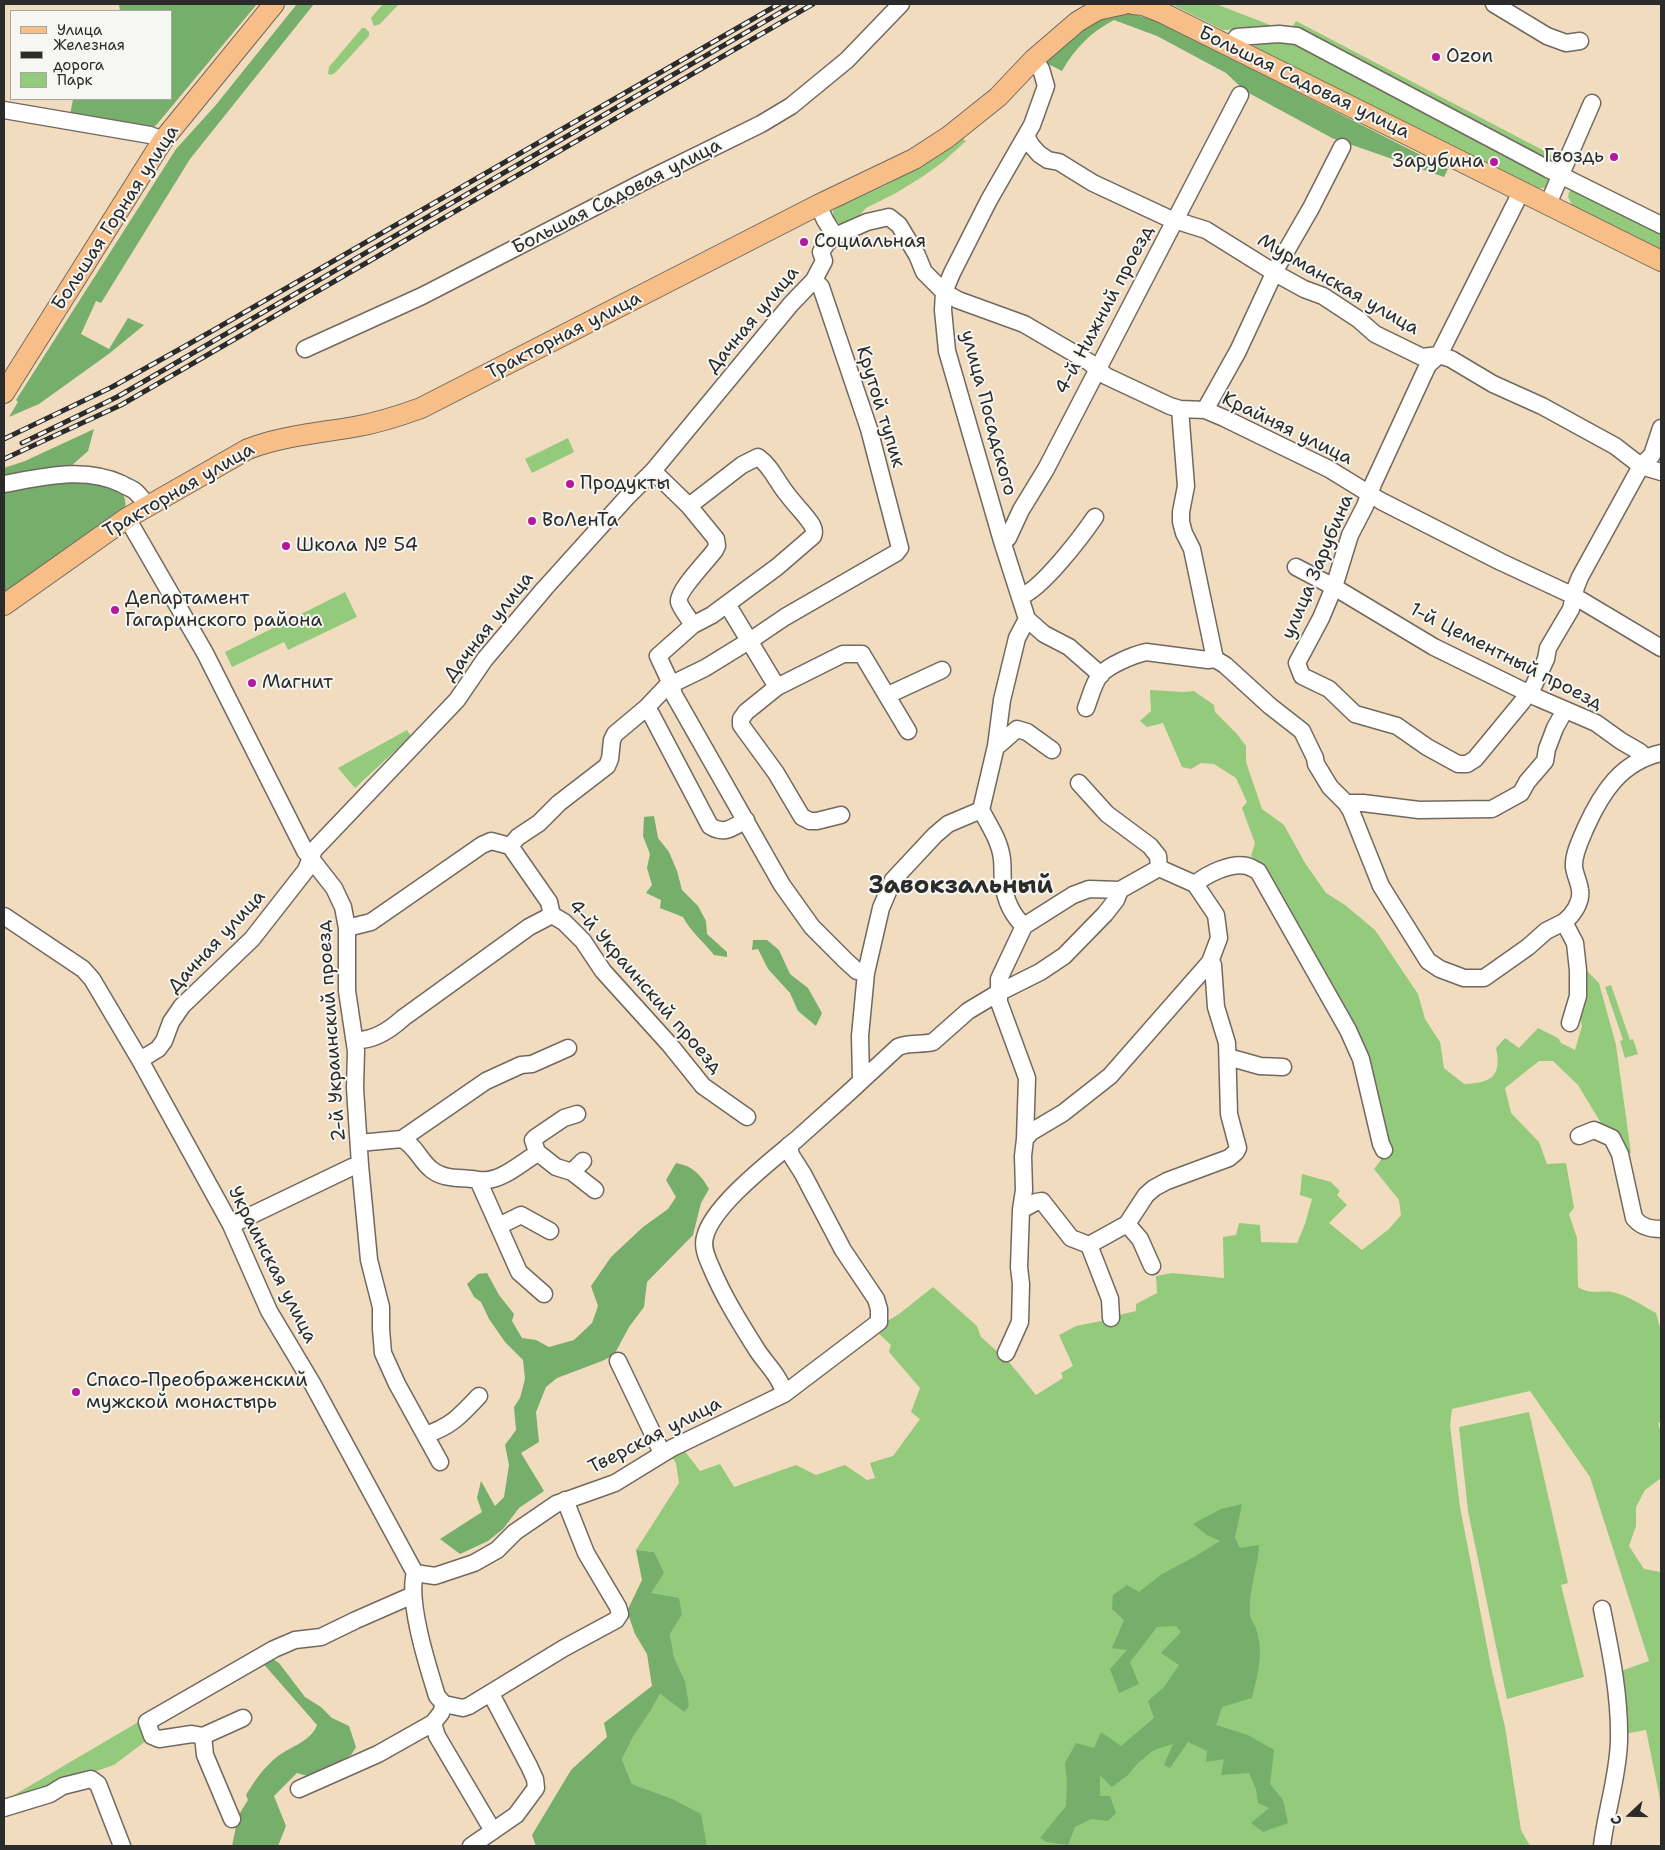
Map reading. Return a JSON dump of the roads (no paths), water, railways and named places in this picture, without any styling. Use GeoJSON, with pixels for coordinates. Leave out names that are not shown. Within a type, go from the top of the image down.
{"type":"FeatureCollection","features":[{"type":"Feature","properties":{"kind":"main road","name":"Большая Горная улица"},"geometry":{"type":"LineString","coordinates":[[4,393],[163,140],[274,4]]}},
{"type":"Feature","properties":{"kind":"main road"},"geometry":{"type":"LineString","coordinates":[[1096,7],[1124,4]]}},
{"type":"Feature","properties":{"kind":"main road","name":"Большая Садовая улица"},"geometry":{"type":"LineString","coordinates":[[1133,4],[1165,8],[1230,46],[1661,261]]}},
{"type":"Feature","properties":{"kind":"main road","name":"Тракторная улица"},"geometry":{"type":"LineString","coordinates":[[4,605],[127,518],[248,449],[265,442],[392,418],[421,408],[818,205],[914,159],[948,137],[998,97],[1034,59],[1096,7]]}},
{"type":"Feature","properties":{"kind":"street","name":"Большая Садовая улица"},"geometry":{"type":"LineString","coordinates":[[305,350],[422,296],[647,180],[761,124],[791,106],[847,60],[901,4]]}},
{"type":"Feature","properties":{"kind":"street"},"geometry":{"type":"LineString","coordinates":[[1494,4],[1547,36],[1566,43],[1580,41]]}},
{"type":"Feature","properties":{"kind":"street"},"geometry":{"type":"LineString","coordinates":[[1230,46],[1237,37],[1279,34],[1297,36],[1560,175],[1661,225]]}},
{"type":"Feature","properties":{"kind":"street","name":"улица Посадского"},"geometry":{"type":"LineString","coordinates":[[1028,619],[1002,541],[947,351],[943,310],[944,292],[989,200],[1032,125],[1046,86],[1041,69],[1034,59]]}},
{"type":"Feature","properties":{"kind":"street","name":"4-й Нижний проезд"},"geometry":{"type":"LineString","coordinates":[[1002,541],[1008,538],[1021,510],[1046,469],[1240,95]]}},
{"type":"Feature","properties":{"kind":"street"},"geometry":{"type":"LineString","coordinates":[[1548,204],[1592,103]]}},
{"type":"Feature","properties":{"kind":"street"},"geometry":{"type":"LineString","coordinates":[[4,110],[150,134],[163,140]]}},
{"type":"Feature","properties":{"kind":"street","name":"Мурманская улица"},"geometry":{"type":"LineString","coordinates":[[1026,136],[1030,145],[1048,160],[1059,162],[1093,183],[1123,198],[1175,220],[1206,230],[1275,273],[1304,289],[1324,296],[1358,319],[1375,334],[1422,357],[1439,355],[1450,359],[1493,384],[1542,406],[1615,446],[1641,466],[1661,472]]}},
{"type":"Feature","properties":{"kind":"street"},"geometry":{"type":"LineString","coordinates":[[1204,410],[1238,351],[1275,273],[1342,146]]}},
{"type":"Feature","properties":{"kind":"street","name":"улица Зарубина"},"geometry":{"type":"LineString","coordinates":[[1521,192],[1439,355],[1428,365],[1350,535],[1334,587],[1321,618],[1297,663],[1302,676],[1329,689],[1355,714],[1397,726],[1427,747],[1458,764],[1467,764],[1475,759],[1528,693]]}},
{"type":"Feature","properties":{"kind":"street"},"geometry":{"type":"LineString","coordinates":[[818,205],[835,236]]}},
{"type":"Feature","properties":{"kind":"street","name":"Крайняя улица"},"geometry":{"type":"LineString","coordinates":[[835,236],[867,222],[889,217],[899,225],[917,255],[924,272],[944,292],[958,300],[1024,324],[1089,362],[1106,376],[1180,409],[1204,410],[1224,418],[1329,469],[1370,495],[1500,562],[1574,596],[1661,648]]}},
{"type":"Feature","properties":{"kind":"street","name":"Дачная улица"},"geometry":{"type":"LineString","coordinates":[[140,1060],[158,1049],[164,1041],[171,1022],[182,1006],[252,939],[306,870],[314,850],[457,700],[485,659],[545,588],[653,471],[785,311],[814,280],[824,261],[821,252],[835,236]]}},
{"type":"Feature","properties":{"kind":"street","name":"Крутой тупик"},"geometry":{"type":"LineString","coordinates":[[749,640],[896,553],[900,548],[869,430],[821,286],[814,280]]}},
{"type":"Feature","properties":{"kind":"street"},"geometry":{"type":"LineString","coordinates":[[1180,409],[1186,486],[1181,522],[1192,549],[1215,659]]}},
{"type":"Feature","properties":{"kind":"street"},"geometry":{"type":"LineString","coordinates":[[1528,693],[1546,659],[1548,648],[1571,608],[1580,577],[1641,466],[1652,456],[1661,428]]}},
{"type":"Feature","properties":{"kind":"street"},"geometry":{"type":"LineString","coordinates":[[689,506],[742,465],[758,457],[764,462],[788,496],[813,526],[814,536],[777,567],[712,615],[693,626],[658,656],[674,695],[782,885],[812,927],[857,971],[866,973]]}},
{"type":"Feature","properties":{"kind":"street"},"geometry":{"type":"LineString","coordinates":[[653,471],[689,506],[716,539],[717,546],[710,557],[682,589],[679,598],[679,603],[693,626]]}},
{"type":"Feature","properties":{"kind":"street"},"geometry":{"type":"LineString","coordinates":[[4,484],[44,477],[78,474],[98,476],[134,490],[149,506]]}},
{"type":"Feature","properties":{"kind":"street"},"geometry":{"type":"LineString","coordinates":[[1021,596],[1037,588],[1096,517]]}},
{"type":"Feature","properties":{"kind":"street","name":"2-й Украинский проезд"},"geometry":{"type":"LineString","coordinates":[[127,518],[205,653],[301,843],[310,858],[334,888],[344,908],[347,928],[347,991],[356,1040],[355,1088],[360,1165],[369,1260],[381,1307],[380,1329],[383,1353],[397,1384],[440,1462]]}},
{"type":"Feature","properties":{"kind":"street","name":"1-й Цементный проезд"},"geometry":{"type":"LineString","coordinates":[[1296,567],[1334,587],[1434,647],[1528,693],[1596,723],[1645,757]]}},
{"type":"Feature","properties":{"kind":"street"},"geometry":{"type":"LineString","coordinates":[[727,604],[778,687]]}},
{"type":"Feature","properties":{"kind":"street"},"geometry":{"type":"LineString","coordinates":[[1024,926],[1008,906],[1003,883],[1002,858],[997,841],[981,810],[996,746],[1002,700],[1017,638],[1028,619],[1044,634],[1069,647],[1100,675]]}},
{"type":"Feature","properties":{"kind":"street"},"geometry":{"type":"LineString","coordinates":[[347,928],[371,922],[482,845],[492,841],[510,846],[518,837],[539,823],[559,803],[607,766],[615,734],[646,708],[670,684],[678,682],[705,668],[749,640]]}},
{"type":"Feature","properties":{"kind":"street"},"geometry":{"type":"LineString","coordinates":[[1086,708],[1100,675],[1136,654],[1146,652],[1208,660],[1215,659],[1225,666],[1270,706],[1302,731],[1316,764],[1330,786],[1351,811],[1381,886],[1428,960],[1440,969],[1464,978],[1484,978],[1528,947],[1546,931],[1564,922],[1571,916],[1580,900],[1580,891],[1574,867],[1578,845],[1597,803],[1612,783],[1629,767],[1645,757],[1661,753]]}},
{"type":"Feature","properties":{"kind":"street"},"geometry":{"type":"LineString","coordinates":[[841,815],[817,821],[810,821],[802,817],[776,773],[741,725],[746,712],[778,687],[843,654],[862,654],[908,731]]}},
{"type":"Feature","properties":{"kind":"street"},"geometry":{"type":"LineString","coordinates":[[888,695],[942,670]]}},
{"type":"Feature","properties":{"kind":"street"},"geometry":{"type":"LineString","coordinates":[[646,708],[651,714],[710,826],[718,831],[725,831],[746,820]]}},
{"type":"Feature","properties":{"kind":"street"},"geometry":{"type":"LineString","coordinates":[[1346,804],[1362,803],[1419,810],[1492,809],[1521,793],[1527,782],[1545,761],[1547,749],[1555,728],[1565,710]]}},
{"type":"Feature","properties":{"kind":"street"},"geometry":{"type":"LineString","coordinates":[[996,746],[1017,729],[1027,732],[1052,750]]}},
{"type":"Feature","properties":{"kind":"street"},"geometry":{"type":"LineString","coordinates":[[1079,783],[1107,814],[1150,846],[1158,856],[1159,868]]}},
{"type":"Feature","properties":{"kind":"street"},"geometry":{"type":"LineString","coordinates":[[861,1080],[860,1036],[866,973],[881,908],[893,880],[935,835],[948,824],[981,810]]}},
{"type":"Feature","properties":{"kind":"street","name":"4-й Украинский проезд"},"geometry":{"type":"LineString","coordinates":[[510,846],[549,902],[552,915],[564,922],[583,941],[603,971],[670,1045],[703,1086],[747,1117]]}},
{"type":"Feature","properties":{"kind":"street"},"geometry":{"type":"LineString","coordinates":[[1195,884],[1208,876],[1236,866],[1248,866],[1258,872],[1348,1030],[1361,1059],[1384,1150]]}},
{"type":"Feature","properties":{"kind":"street"},"geometry":{"type":"LineString","coordinates":[[1025,1139],[1031,1132],[1063,1113],[1110,1076],[1210,962],[1219,938],[1216,916],[1195,884],[1159,868]]}},
{"type":"Feature","properties":{"kind":"street"},"geometry":{"type":"LineString","coordinates":[[1006,1353],[1020,1322],[1021,1284],[1019,1267],[1021,1210],[1024,1190],[1022,1156],[1025,1139],[1026,1078],[999,1002],[999,979],[1024,926],[1074,895],[1089,889],[1120,890],[1159,868]]}},
{"type":"Feature","properties":{"kind":"street"},"geometry":{"type":"LineString","coordinates":[[784,1394],[779,1380],[737,1319],[711,1266],[704,1246],[705,1237],[716,1216],[767,1162],[789,1145],[898,1047],[932,1042],[968,1011],[998,993],[1040,972],[1064,956],[1105,914],[1116,900],[1120,890]]}},
{"type":"Feature","properties":{"kind":"street"},"geometry":{"type":"LineString","coordinates":[[356,1040],[364,1041],[392,1028],[403,1018],[529,927],[552,915]]}},
{"type":"Feature","properties":{"kind":"street","name":"Украинская улица"},"geometry":{"type":"LineString","coordinates":[[4,916],[83,969],[92,979],[140,1060],[231,1225],[269,1311],[312,1383],[415,1573]]}},
{"type":"Feature","properties":{"kind":"street"},"geometry":{"type":"LineString","coordinates":[[1564,922],[1575,943],[1578,970],[1578,996],[1570,1023]]}},
{"type":"Feature","properties":{"kind":"street"},"geometry":{"type":"LineString","coordinates":[[1089,1245],[1127,1224],[1146,1195],[1154,1188],[1167,1181],[1229,1158],[1238,1148],[1229,1114],[1227,1043],[1216,1006],[1213,965],[1210,962]]}},
{"type":"Feature","properties":{"kind":"street"},"geometry":{"type":"LineString","coordinates":[[359,1143],[402,1139],[486,1081],[521,1064],[532,1064],[568,1048]]}},
{"type":"Feature","properties":{"kind":"street"},"geometry":{"type":"LineString","coordinates":[[1228,1057],[1260,1066],[1283,1067]]}},
{"type":"Feature","properties":{"kind":"street"},"geometry":{"type":"LineString","coordinates":[[577,1114],[564,1118],[536,1136],[533,1140],[537,1152],[556,1167],[577,1167],[596,1190]]}},
{"type":"Feature","properties":{"kind":"street"},"geometry":{"type":"LineString","coordinates":[[1578,1136],[1594,1130],[1612,1138],[1620,1154],[1634,1218],[1638,1224],[1645,1227],[1661,1229]]}},
{"type":"Feature","properties":{"kind":"street"},"geometry":{"type":"LineString","coordinates":[[402,1139],[408,1142],[432,1170],[446,1176],[486,1181],[495,1179],[537,1152]]}},
{"type":"Feature","properties":{"kind":"street","name":"Тверская улица"},"geometry":{"type":"LineString","coordinates":[[415,1573],[435,1576],[474,1563],[497,1550],[523,1525],[565,1500],[615,1482],[662,1453],[784,1394],[879,1322],[879,1309],[876,1299],[843,1250],[803,1174],[790,1155],[789,1145]]}},
{"type":"Feature","properties":{"kind":"street"},"geometry":{"type":"LineString","coordinates":[[231,1225],[352,1167],[360,1165]]}},
{"type":"Feature","properties":{"kind":"street"},"geometry":{"type":"LineString","coordinates":[[478,1180],[519,1272],[544,1294]]}},
{"type":"Feature","properties":{"kind":"street"},"geometry":{"type":"LineString","coordinates":[[1021,1210],[1042,1201],[1071,1238],[1089,1245],[1110,1299],[1111,1318]]}},
{"type":"Feature","properties":{"kind":"street"},"geometry":{"type":"LineString","coordinates":[[499,1226],[521,1215],[550,1231]]}},
{"type":"Feature","properties":{"kind":"street"},"geometry":{"type":"LineString","coordinates":[[1127,1224],[1140,1239],[1152,1266]]}},
{"type":"Feature","properties":{"kind":"street"},"geometry":{"type":"LineString","coordinates":[[618,1361],[662,1453]]}},
{"type":"Feature","properties":{"kind":"street"},"geometry":{"type":"LineString","coordinates":[[425,1435],[438,1431],[455,1421],[479,1396]]}},
{"type":"Feature","properties":{"kind":"street"},"geometry":{"type":"LineString","coordinates":[[415,1573],[413,1595],[418,1625],[437,1696],[444,1704],[462,1708],[491,1694],[564,1648],[616,1620],[620,1614],[618,1607],[586,1552],[565,1500]]}},
{"type":"Feature","properties":{"kind":"street"},"geometry":{"type":"LineString","coordinates":[[243,1718],[203,1736],[192,1734],[159,1739],[152,1736],[147,1722],[274,1649],[294,1640],[321,1637],[413,1595]]}},
{"type":"Feature","properties":{"kind":"street"},"geometry":{"type":"LineString","coordinates":[[1602,1609],[1617,1696],[1619,1742],[1602,1846]]}},
{"type":"Feature","properties":{"kind":"street"},"geometry":{"type":"LineString","coordinates":[[471,1846],[516,1815],[536,1788],[535,1779],[491,1694]]}},
{"type":"Feature","properties":{"kind":"street"},"geometry":{"type":"LineString","coordinates":[[299,1789],[378,1754],[433,1723],[441,1713],[444,1704]]}},
{"type":"Feature","properties":{"kind":"street"},"geometry":{"type":"LineString","coordinates":[[433,1723],[437,1736],[493,1831]]}},
{"type":"Feature","properties":{"kind":"street"},"geometry":{"type":"LineString","coordinates":[[203,1736],[205,1754],[232,1819]]}},
{"type":"Feature","properties":{"kind":"street"},"geometry":{"type":"LineString","coordinates":[[4,1808],[50,1794],[63,1786],[91,1779],[98,1784],[122,1846]]}},
{"type":"Feature","properties":{"kind":"railway"},"geometry":{"type":"LineString","coordinates":[[4,439],[112,387],[212,331],[779,4]]}},
{"type":"Feature","properties":{"kind":"railway"},"geometry":{"type":"LineString","coordinates":[[22,443],[117,397],[795,4]]}},
{"type":"Feature","properties":{"kind":"railway"},"geometry":{"type":"LineString","coordinates":[[4,459],[121,405],[813,4]]}},
{"type":"Feature","properties":{"kind":"place","name":"Ozon"},"geometry":{"type":"Point","coordinates":[1436,57]}},
{"type":"Feature","properties":{"kind":"place","name":"Гвоздь"},"geometry":{"type":"Point","coordinates":[1614,157]}},
{"type":"Feature","properties":{"kind":"place","name":"Зарубина"},"geometry":{"type":"Point","coordinates":[1494,162]}},
{"type":"Feature","properties":{"kind":"place","name":"Социальная"},"geometry":{"type":"Point","coordinates":[804,242]}},
{"type":"Feature","properties":{"kind":"place","name":"Продукты"},"geometry":{"type":"Point","coordinates":[570,484]}},
{"type":"Feature","properties":{"kind":"place","name":"ВоЛенТа"},"geometry":{"type":"Point","coordinates":[532,521]}},
{"type":"Feature","properties":{"kind":"place","name":"Школа № 54"},"geometry":{"type":"Point","coordinates":[286,546]}},
{"type":"Feature","properties":{"kind":"place","name":"Департамент Гагаринского района"},"geometry":{"type":"Point","coordinates":[115,610]}},
{"type":"Feature","properties":{"kind":"place","name":"Магнит"},"geometry":{"type":"Point","coordinates":[252,683]}},
{"type":"Feature","properties":{"kind":"place","name":"Спасо-Преображенский мужской монастырь"},"geometry":{"type":"Point","coordinates":[76,1392]}},
{"type":"Feature","properties":{"kind":"district","name":"Завокзальный"},"geometry":{"type":"Point","coordinates":[961,887]}}]}
